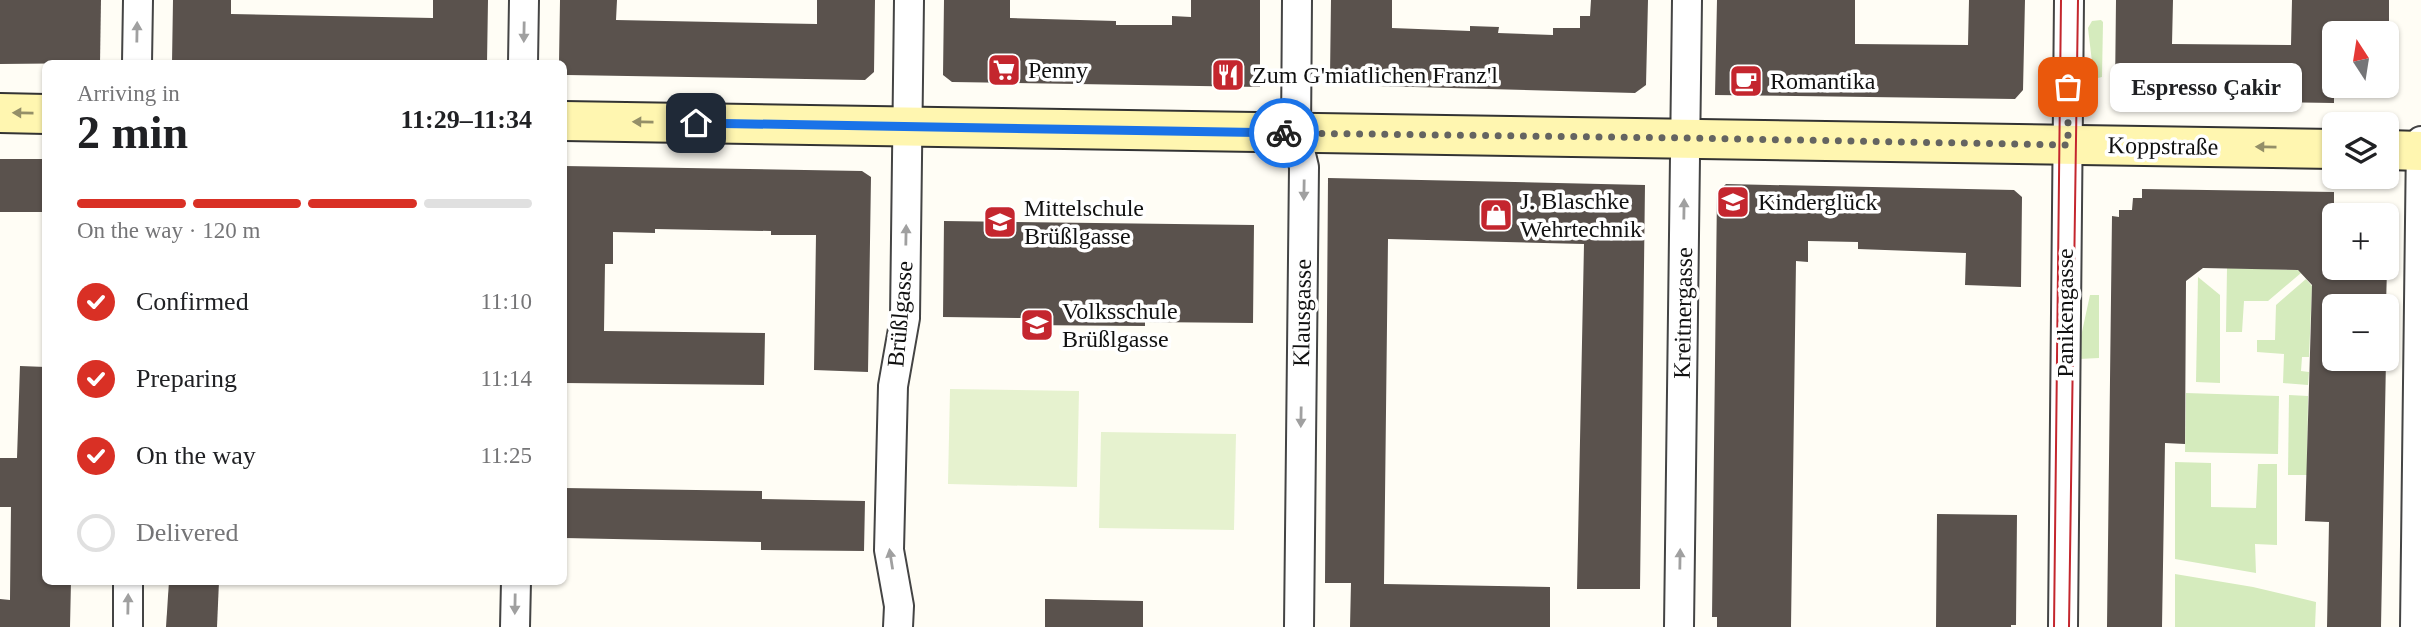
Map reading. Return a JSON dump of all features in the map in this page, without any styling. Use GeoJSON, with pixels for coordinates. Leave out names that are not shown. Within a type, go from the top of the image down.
{"type":"FeatureCollection","features":[{"type":"Feature","properties":{"kind":"main road"},"geometry":{"type":"LineString","coordinates":[[0,113],[42,114]]}},
{"type":"Feature","properties":{"kind":"main road","name":"Koppstraße"},"geometry":{"type":"LineString","coordinates":[[567,121],[2322,149]]}},
{"type":"Feature","properties":{"kind":"main road"},"geometry":{"type":"LineString","coordinates":[[2399,150],[2421,151]]}},
{"type":"Feature","properties":{"kind":"street"},"geometry":{"type":"LineString","coordinates":[[137,60],[138,0]]}},
{"type":"Feature","properties":{"kind":"street"},"geometry":{"type":"LineString","coordinates":[[523,60],[524,0]]}},
{"type":"Feature","properties":{"kind":"street","name":"Brüßlgasse"},"geometry":{"type":"LineString","coordinates":[[898,627],[899,606],[889,551],[893,386],[905,318],[909,0]]}},
{"type":"Feature","properties":{"kind":"street","name":"Klausgasse"},"geometry":{"type":"LineString","coordinates":[[1297,0],[1296,134],[1304,167],[1298,627]]}},
{"type":"Feature","properties":{"kind":"street","name":"Kreitnergasse"},"geometry":{"type":"LineString","coordinates":[[1679,627],[1687,0]]}},
{"type":"Feature","properties":{"kind":"street","name":"Panikengasse"},"geometry":{"type":"LineString","coordinates":[[2063,627],[2069,0]]}},
{"type":"Feature","properties":{"kind":"street"},"geometry":{"type":"LineString","coordinates":[[2415,627],[2421,141]]}},
{"type":"Feature","properties":{"kind":"street"},"geometry":{"type":"LineString","coordinates":[[128,585],[128,627]]}},
{"type":"Feature","properties":{"kind":"street"},"geometry":{"type":"LineString","coordinates":[[515,627],[516,585]]}},
{"type":"Feature","properties":{"kind":"green space"},"geometry":{"type":"Polygon","coordinates":[[[2101,20],[2102,77],[2094,79],[2088,28],[2092,21],[2101,20]]]}},
{"type":"Feature","properties":{"kind":"green space"},"geometry":{"type":"Polygon","coordinates":[[[2227,268],[2298,270],[2301,273],[2268,301],[2244,301],[2242,332],[2226,332],[2227,268]]]}},
{"type":"Feature","properties":{"kind":"green space"},"geometry":{"type":"Polygon","coordinates":[[[2198,277],[2220,295],[2220,383],[2196,382],[2198,277]]]}},
{"type":"Feature","properties":{"kind":"green space"},"geometry":{"type":"Polygon","coordinates":[[[2306,279],[2312,286],[2309,357],[2302,357],[2301,371],[2309,372],[2308,385],[2283,383],[2284,354],[2257,352],[2257,340],[2275,340],[2276,305],[2306,279]]]}},
{"type":"Feature","properties":{"kind":"green space"},"geometry":{"type":"Polygon","coordinates":[[[2090,295],[2099,295],[2099,358],[2079,359],[2080,341],[2090,295]]]}},
{"type":"Feature","properties":{"kind":"green space"},"geometry":{"type":"Polygon","coordinates":[[[950,389],[1079,391],[1077,487],[948,484],[950,389]]]}},
{"type":"Feature","properties":{"kind":"green space"},"geometry":{"type":"Polygon","coordinates":[[[2186,393],[2279,396],[2278,454],[2185,452],[2186,393]]]}},
{"type":"Feature","properties":{"kind":"green space"},"geometry":{"type":"Polygon","coordinates":[[[2289,395],[2308,396],[2307,475],[2288,475],[2289,395]]]}},
{"type":"Feature","properties":{"kind":"green space"},"geometry":{"type":"Polygon","coordinates":[[[1101,432],[1236,434],[1234,530],[1099,528],[1101,432]]]}},
{"type":"Feature","properties":{"kind":"green space"},"geometry":{"type":"Polygon","coordinates":[[[2175,462],[2211,463],[2211,507],[2256,508],[2258,464],[2277,464],[2277,545],[2255,544],[2256,573],[2175,559],[2175,462]]]}},
{"type":"Feature","properties":{"kind":"green space"},"geometry":{"type":"Polygon","coordinates":[[[2175,574],[2253,587],[2316,602],[2315,627],[2175,627],[2175,574]]]}},
{"type":"Feature","properties":{"kind":"building"},"geometry":{"type":"Polygon","coordinates":[[[0,0],[101,0],[100,60],[42,60],[42,64],[0,64],[0,0]]]}},
{"type":"Feature","properties":{"kind":"building"},"geometry":{"type":"Polygon","coordinates":[[[173,0],[231,0],[231,14],[433,18],[433,0],[488,0],[487,60],[172,60],[173,0]]]}},
{"type":"Feature","properties":{"kind":"building"},"geometry":{"type":"Polygon","coordinates":[[[560,0],[617,0],[616,20],[817,24],[817,0],[875,0],[874,72],[865,80],[567,75],[567,60],[559,60],[560,0]]]}},
{"type":"Feature","properties":{"kind":"building"},"geometry":{"type":"Polygon","coordinates":[[[944,0],[1010,0],[1010,18],[1116,21],[1116,25],[1172,25],[1172,16],[1191,17],[1191,0],[1260,0],[1260,87],[952,82],[943,75],[944,0]]]}},
{"type":"Feature","properties":{"kind":"building"},"geometry":{"type":"Polygon","coordinates":[[[1331,0],[1392,0],[1392,28],[1470,31],[1470,26],[1499,27],[1498,33],[1553,35],[1553,28],[1580,28],[1580,16],[1590,16],[1591,0],[1648,0],[1646,85],[1635,93],[1339,85],[1330,76],[1331,0]]]}},
{"type":"Feature","properties":{"kind":"building"},"geometry":{"type":"Polygon","coordinates":[[[1717,0],[1855,0],[1855,44],[1968,45],[1969,0],[2025,0],[2023,90],[2015,99],[1715,95],[1717,0]]]}},
{"type":"Feature","properties":{"kind":"building"},"geometry":{"type":"Polygon","coordinates":[[[2116,0],[2173,0],[2172,44],[2291,45],[2292,0],[2389,0],[2389,21],[2322,21],[2322,98],[2334,98],[2334,103],[2125,100],[2115,90],[2116,0]]]}},
{"type":"Feature","properties":{"kind":"building"},"geometry":{"type":"Polygon","coordinates":[[[0,159],[42,159],[42,212],[0,212],[0,159]]]}},
{"type":"Feature","properties":{"kind":"building"},"geometry":{"type":"Polygon","coordinates":[[[567,166],[862,171],[871,177],[868,372],[814,370],[816,235],[771,235],[771,231],[655,229],[655,233],[613,232],[613,264],[605,264],[604,331],[765,333],[764,385],[567,383],[567,166]]]}},
{"type":"Feature","properties":{"kind":"building"},"geometry":{"type":"Polygon","coordinates":[[[1328,178],[1645,185],[1640,589],[1577,589],[1584,244],[1388,239],[1384,584],[1550,587],[1550,627],[1350,627],[1351,583],[1325,583],[1328,178]]]}},
{"type":"Feature","properties":{"kind":"building"},"geometry":{"type":"Polygon","coordinates":[[[1726,184],[2014,190],[2022,197],[2021,287],[1965,285],[1966,253],[1858,249],[1858,242],[1808,241],[1808,262],[1796,261],[1791,627],[1717,627],[1717,617],[1712,617],[1717,192],[1726,184]]]}},
{"type":"Feature","properties":{"kind":"building"},"geometry":{"type":"Polygon","coordinates":[[[2142,189],[2334,192],[2334,203],[2322,203],[2322,280],[2387,280],[2386,294],[2322,294],[2322,371],[2386,371],[2381,627],[2327,627],[2329,522],[2305,521],[2312,285],[2298,270],[2203,268],[2186,281],[2185,444],[2165,443],[2162,627],[2107,627],[2112,216],[2119,217],[2119,210],[2132,210],[2133,198],[2142,198],[2142,189]]]}},
{"type":"Feature","properties":{"kind":"building"},"geometry":{"type":"Polygon","coordinates":[[[944,221],[1254,225],[1253,323],[1023,325],[1023,318],[943,317],[944,221]]]}},
{"type":"Feature","properties":{"kind":"building"},"geometry":{"type":"Polygon","coordinates":[[[20,366],[42,367],[42,585],[71,585],[70,627],[0,627],[0,599],[10,600],[11,507],[0,507],[0,458],[17,458],[20,366]]]}},
{"type":"Feature","properties":{"kind":"building"},"geometry":{"type":"Polygon","coordinates":[[[567,488],[762,491],[762,499],[865,501],[864,551],[761,550],[761,542],[567,538],[567,488]]]}},
{"type":"Feature","properties":{"kind":"building"},"geometry":{"type":"Polygon","coordinates":[[[1937,514],[2017,515],[2016,625],[1936,627],[1937,514]]]}},
{"type":"Feature","properties":{"kind":"building"},"geometry":{"type":"Polygon","coordinates":[[[169,585],[219,585],[217,627],[166,627],[169,585]]]}},
{"type":"Feature","properties":{"kind":"building"},"geometry":{"type":"Polygon","coordinates":[[[1045,599],[1143,601],[1143,627],[1045,627],[1045,599]]]}},
{"type":"Feature","properties":{"kind":"tram line"},"geometry":{"type":"LineString","coordinates":[[2054,627],[2061,0]]}},
{"type":"Feature","properties":{"kind":"tram line"},"geometry":{"type":"LineString","coordinates":[[2069,627],[2078,0]]}},
{"type":"Feature","properties":{"kind":"way so far"},"geometry":{"type":"LineString","coordinates":[[1284,133],[2068,145],[2068,87]]}},
{"type":"Feature","properties":{"kind":"place","name":"Penny"},"geometry":{"type":"Point","coordinates":[1004,70]}},
{"type":"Feature","properties":{"kind":"place","name":"Zum G'miatlichen Franz'l"},"geometry":{"type":"Point","coordinates":[1228,75]}},
{"type":"Feature","properties":{"kind":"place","name":"Romantika"},"geometry":{"type":"Point","coordinates":[1746,81]}},
{"type":"Feature","properties":{"kind":"place","name":"Espresso Çakir"},"geometry":{"type":"Point","coordinates":[2068,87]}},
{"type":"Feature","properties":{"kind":"place","name":"Kinderglück"},"geometry":{"type":"Point","coordinates":[1733,202]}},
{"type":"Feature","properties":{"kind":"place","name":"J. Blaschke Wehrtechnik"},"geometry":{"type":"Point","coordinates":[1496,215]}},
{"type":"Feature","properties":{"kind":"place","name":"Mittelschule Brüßlgasse"},"geometry":{"type":"Point","coordinates":[1000,222]}},
{"type":"Feature","properties":{"kind":"place","name":"Volksschule Brüßlgasse"},"geometry":{"type":"Point","coordinates":[1037,325]}},
{"type":"Feature","properties":{"kind":"route"},"geometry":{"type":"LineString","coordinates":[[696,123],[1284,133]]}}]}
